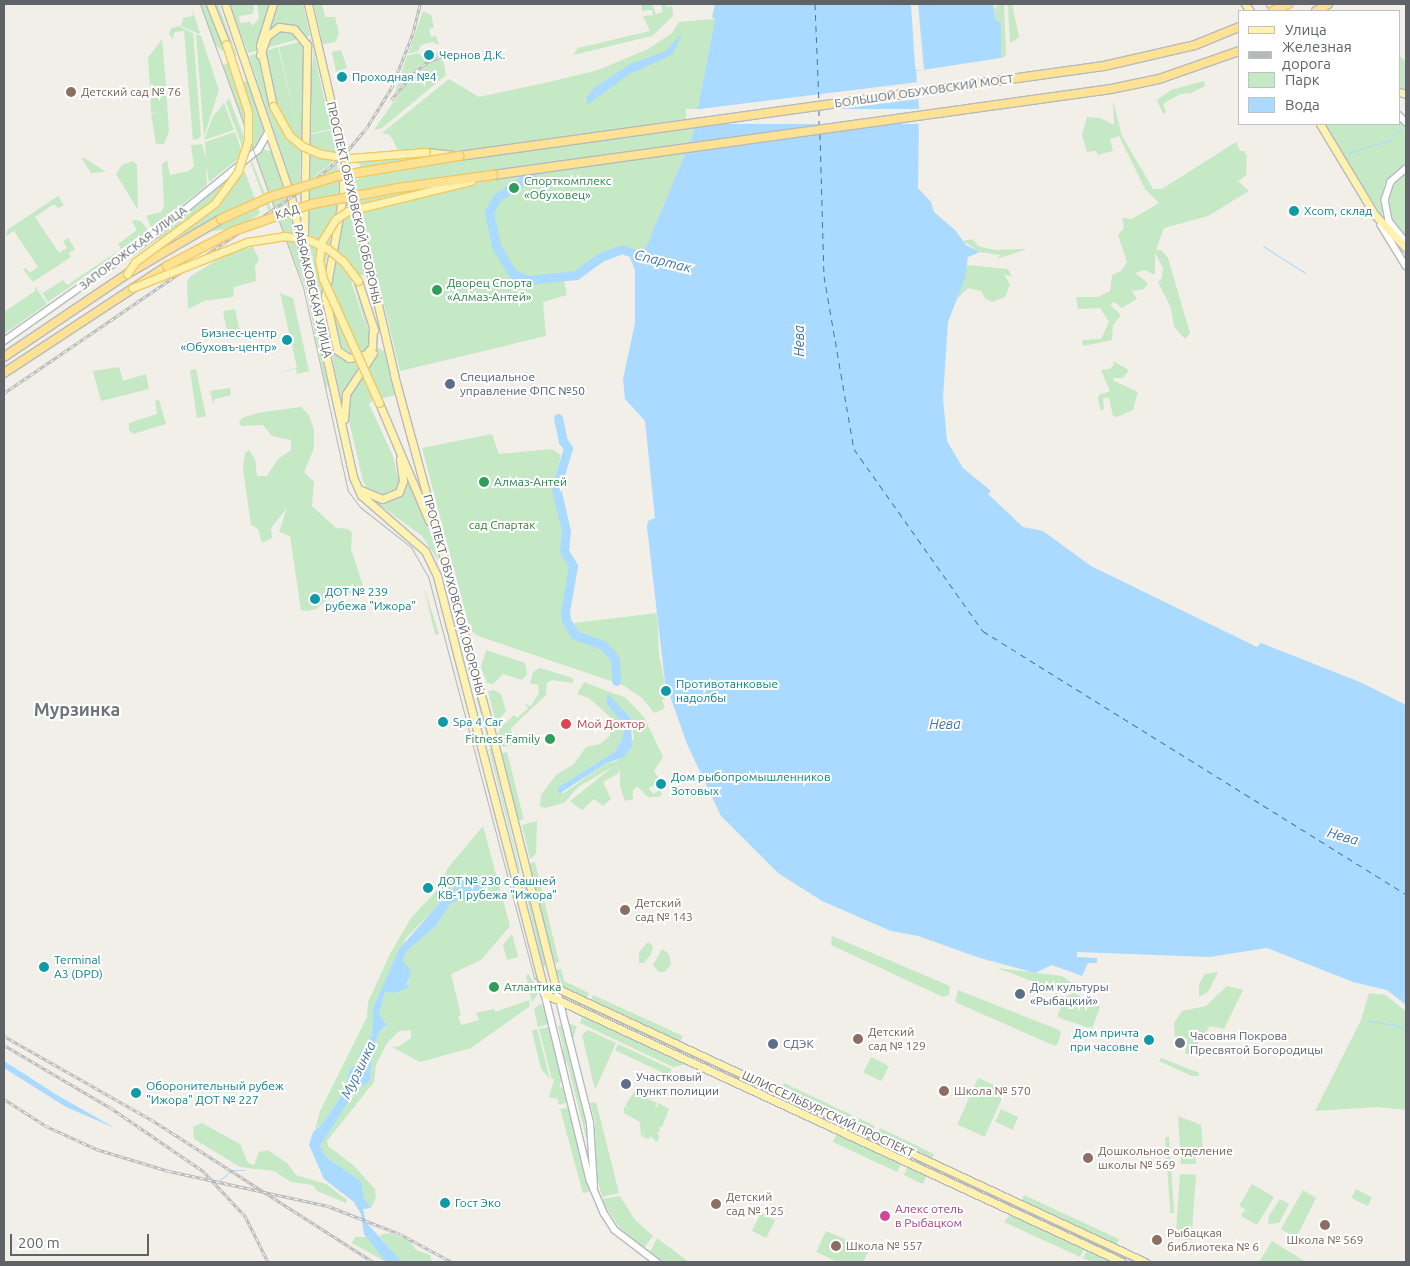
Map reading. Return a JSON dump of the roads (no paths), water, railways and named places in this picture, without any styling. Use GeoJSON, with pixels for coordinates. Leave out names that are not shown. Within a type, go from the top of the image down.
{"type":"FeatureCollection","features":[{"type":"Feature","properties":{"kind":"highway"},"geometry":{"type":"LineString","coordinates":[[1275,10],[1288,4]]}},
{"type":"Feature","properties":{"kind":"highway","name":"БОЛЬШОЙ ОБУХОВСКИЙ МОСТ"},"geometry":{"type":"LineString","coordinates":[[605,135],[1104,66],[1194,46],[1238,27]]}},
{"type":"Feature","properties":{"kind":"highway","name":"БОЛЬШОЙ ОБУХОВСКИЙ МОСТ"},"geometry":{"type":"LineString","coordinates":[[609,159],[1111,89],[1168,76],[1238,51]]}},
{"type":"Feature","properties":{"kind":"highway","name":"КАД"},"geometry":{"type":"LineString","coordinates":[[4,357],[127,274],[221,219],[279,194],[338,176],[605,135]]}},
{"type":"Feature","properties":{"kind":"highway","name":"КАД"},"geometry":{"type":"LineString","coordinates":[[4,373],[132,288],[202,247],[281,214],[347,196],[609,159]]}},
{"type":"Feature","properties":{"kind":"main road"},"geometry":{"type":"LineString","coordinates":[[127,274],[134,262],[214,202],[238,171],[248,140],[248,112],[226,44],[210,4]]}},
{"type":"Feature","properties":{"kind":"main road","name":"РАБФАКОВСКАЯ УЛИЦА"},"geometry":{"type":"LineString","coordinates":[[225,4],[269,125],[304,247],[353,477],[361,495],[428,557]]}},
{"type":"Feature","properties":{"kind":"main road"},"geometry":{"type":"LineString","coordinates":[[273,4],[261,37],[260,55],[279,120],[302,146],[333,157],[426,152],[459,156]]}},
{"type":"Feature","properties":{"kind":"main road","name":"ПРОСПЕКТ ОБУХОВСКОЙ ОБОРОНЫ"},"geometry":{"type":"LineString","coordinates":[[308,4],[394,375],[494,742],[556,988]]}},
{"type":"Feature","properties":{"kind":"main road"},"geometry":{"type":"LineString","coordinates":[[260,55],[267,36],[280,27],[294,29],[307,45],[302,190],[304,247]]}},
{"type":"Feature","properties":{"kind":"main road"},"geometry":{"type":"LineString","coordinates":[[1321,125],[1375,215],[1406,248]]}},
{"type":"Feature","properties":{"kind":"main road"},"geometry":{"type":"LineString","coordinates":[[340,146],[343,194],[326,296],[338,350],[349,358],[365,355],[372,347],[373,327]]}},
{"type":"Feature","properties":{"kind":"main road"},"geometry":{"type":"LineString","coordinates":[[439,544],[393,433],[323,279],[319,253],[325,232],[336,219],[357,208],[450,188],[493,175]]}},
{"type":"Feature","properties":{"kind":"main road"},"geometry":{"type":"LineString","coordinates":[[132,288],[247,242],[284,236],[309,240],[328,249],[343,261],[358,281],[373,327],[374,349],[346,394],[344,431]]}},
{"type":"Feature","properties":{"kind":"main road"},"geometry":{"type":"LineString","coordinates":[[353,477],[361,490],[376,499],[388,499],[399,492],[404,475],[393,433]]}},
{"type":"Feature","properties":{"kind":"main road","name":"ПРОСПЕКТ ОБУХОВСКОЙ ОБОРОНЫ"},"geometry":{"type":"LineString","coordinates":[[428,557],[437,576],[544,994]]}},
{"type":"Feature","properties":{"kind":"main road"},"geometry":{"type":"LineString","coordinates":[[482,746],[494,742]]}},
{"type":"Feature","properties":{"kind":"main road"},"geometry":{"type":"LineString","coordinates":[[515,877],[527,874]]}},
{"type":"Feature","properties":{"kind":"main road","name":"ШЛИССЕЛЬБУРГСКИЙ ПРОСПЕКТ"},"geometry":{"type":"LineString","coordinates":[[556,988],[1145,1262]]}},
{"type":"Feature","properties":{"kind":"main road","name":"ШЛИССЕЛЬБУРГСКИЙ ПРОСПЕКТ"},"geometry":{"type":"LineString","coordinates":[[544,994],[1122,1262]]}},
{"type":"Feature","properties":{"kind":"street"},"geometry":{"type":"LineString","coordinates":[[258,150],[267,137],[269,125]]}},
{"type":"Feature","properties":{"kind":"street"},"geometry":{"type":"LineString","coordinates":[[258,150],[270,148],[279,157]]}},
{"type":"Feature","properties":{"kind":"street","name":"ЗАПОРОЖСКАЯ УЛИЦА"},"geometry":{"type":"LineString","coordinates":[[4,341],[123,259],[258,150]]}},
{"type":"Feature","properties":{"kind":"street"},"geometry":{"type":"LineString","coordinates":[[1406,168],[1391,182],[1385,200],[1389,221],[1406,242]]}},
{"type":"Feature","properties":{"kind":"street"},"geometry":{"type":"LineString","coordinates":[[1375,215],[1406,266]]}},
{"type":"Feature","properties":{"kind":"street"},"geometry":{"type":"LineString","coordinates":[[544,994],[556,988]]}},
{"type":"Feature","properties":{"kind":"street","name":"ПРОСПЕКТ ОБУХОВСКОЙ ОБОРОНЫ"},"geometry":{"type":"LineString","coordinates":[[556,988],[590,1123],[594,1187]]}},
{"type":"Feature","properties":{"kind":"street","name":"ПРОСПЕКТ ОБУХОВСКОЙ ОБОРОНЫ"},"geometry":{"type":"LineString","coordinates":[[544,994],[601,1208],[615,1230],[657,1262]]}},
{"type":"Feature","properties":{"kind":"water","name":"Нева"},"geometry":{"type":"Polygon","coordinates":[[[715,4],[993,4],[995,19],[1001,22],[1001,58],[916,71],[919,108],[918,188],[931,202],[934,212],[955,230],[966,245],[980,252],[968,257],[965,278],[948,322],[943,398],[947,441],[963,468],[991,491],[988,494],[1023,527],[1043,531],[1091,566],[1257,647],[1261,643],[1360,682],[1406,705],[1406,1005],[1387,990],[1353,982],[1267,948],[1209,957],[1077,952],[1077,957],[1097,958],[1097,963],[1088,963],[1082,976],[1052,965],[1035,973],[980,958],[918,936],[891,931],[822,901],[778,873],[721,816],[687,744],[665,682],[647,527],[648,521],[655,518],[645,421],[625,399],[623,379],[635,323],[635,270],[630,258],[637,256],[639,250],[644,252],[692,138],[715,19],[712,17],[715,4]]]}},
{"type":"Feature","properties":{"kind":"water"},"geometry":{"type":"Polygon","coordinates":[[[683,32],[672,55],[628,75],[587,105],[587,97],[594,88],[630,64],[666,51],[683,32]]]}},
{"type":"Feature","properties":{"kind":"water"},"geometry":{"type":"Polygon","coordinates":[[[608,694],[631,718],[632,746],[624,757],[605,764],[559,794],[557,788],[614,752],[621,741],[625,727],[606,703],[608,694]]]}},
{"type":"Feature","properties":{"kind":"water"},"geometry":{"type":"Polygon","coordinates":[[[471,877],[483,883],[485,895],[451,903],[436,926],[406,952],[403,961],[411,971],[407,984],[409,987],[396,993],[385,992],[379,1014],[387,1025],[379,1032],[372,1052],[370,1081],[356,1090],[320,1146],[326,1157],[361,1181],[364,1198],[371,1208],[363,1209],[366,1222],[402,1262],[386,1262],[364,1234],[361,1214],[354,1202],[324,1179],[309,1145],[313,1132],[324,1122],[343,1093],[350,1069],[357,1064],[360,1052],[372,1035],[373,1008],[400,948],[444,898],[464,879],[471,877]]]}},
{"type":"Feature","properties":{"kind":"water"},"geometry":{"type":"Polygon","coordinates":[[[4,1061],[57,1095],[115,1128],[66,1107],[4,1068],[4,1061]]]}},
{"type":"Feature","properties":{"kind":"waterway"},"geometry":{"type":"LineString","coordinates":[[1349,153],[1390,140],[1401,129]]}},
{"type":"Feature","properties":{"kind":"waterway","name":"Спартак"},"geometry":{"type":"LineString","coordinates":[[533,173],[497,198],[489,212],[496,246],[513,274],[529,280],[576,275],[601,257],[622,249],[648,259]]}},
{"type":"Feature","properties":{"kind":"waterway"},"geometry":{"type":"LineString","coordinates":[[1263,246],[1305,273]]}},
{"type":"Feature","properties":{"kind":"waterway","name":"Мурзинка"},"geometry":{"type":"LineString","coordinates":[[558,418],[563,441],[568,448],[556,488],[566,531],[564,551],[573,566],[565,612],[566,620],[575,635],[603,645],[615,659],[616,681]]}},
{"type":"Feature","properties":{"kind":"waterway"},"geometry":{"type":"LineString","coordinates":[[1368,1021],[1397,1025],[1406,1031]]}},
{"type":"Feature","properties":{"kind":"waterway"},"geometry":{"type":"LineString","coordinates":[[220,1180],[232,1170],[244,1170]]}},
{"type":"Feature","properties":{"kind":"tram line"},"geometry":{"type":"LineString","coordinates":[[200,4],[303,287],[348,491],[360,507],[411,547],[428,576],[534,978],[552,990],[1137,1262]]}},
{"type":"Feature","properties":{"kind":"railway"},"geometry":{"type":"LineString","coordinates":[[4,393],[302,190],[343,156],[366,129],[392,87],[413,33],[420,4]]}},
{"type":"Feature","properties":{"kind":"railway"},"geometry":{"type":"LineString","coordinates":[[391,100],[415,71],[429,61],[451,53]]}},
{"type":"Feature","properties":{"kind":"railway"},"geometry":{"type":"LineString","coordinates":[[4,1036],[152,1120],[373,1262]]}},
{"type":"Feature","properties":{"kind":"railway"},"geometry":{"type":"LineString","coordinates":[[4,1045],[111,1108],[203,1171],[245,1216],[268,1262]]}},
{"type":"Feature","properties":{"kind":"railway"},"geometry":{"type":"LineString","coordinates":[[4,1099],[46,1126],[96,1149],[169,1171],[328,1206],[400,1234],[452,1262]]}},
{"type":"Feature","properties":{"kind":"place","name":"Чернов Д.К."},"geometry":{"type":"Point","coordinates":[429,55]}},
{"type":"Feature","properties":{"kind":"place","name":"Проходная №4"},"geometry":{"type":"Point","coordinates":[342,77]}},
{"type":"Feature","properties":{"kind":"place","name":"Детский сад № 76"},"geometry":{"type":"Point","coordinates":[71,92]}},
{"type":"Feature","properties":{"kind":"place","name":"Спорткомплекс «Обуховец»"},"geometry":{"type":"Point","coordinates":[514,188]}},
{"type":"Feature","properties":{"kind":"place","name":"Xсom, склад"},"geometry":{"type":"Point","coordinates":[1294,211]}},
{"type":"Feature","properties":{"kind":"place","name":"Дворец Спорта «Алмаз-Антей»"},"geometry":{"type":"Point","coordinates":[437,290]}},
{"type":"Feature","properties":{"kind":"place","name":"Бизнес-центр «Обуховъ-центр»"},"geometry":{"type":"Point","coordinates":[287,340]}},
{"type":"Feature","properties":{"kind":"place","name":"Специальное управление ФПС №50"},"geometry":{"type":"Point","coordinates":[450,384]}},
{"type":"Feature","properties":{"kind":"place","name":"Алмаз-Антей"},"geometry":{"type":"Point","coordinates":[484,482]}},
{"type":"Feature","properties":{"kind":"place","name":"ДОТ № 239 рубежа \"Ижора\""},"geometry":{"type":"Point","coordinates":[315,599]}},
{"type":"Feature","properties":{"kind":"place","name":"Противотанковые надолбы"},"geometry":{"type":"Point","coordinates":[666,691]}},
{"type":"Feature","properties":{"kind":"place","name":"Spa 4 Car"},"geometry":{"type":"Point","coordinates":[443,722]}},
{"type":"Feature","properties":{"kind":"place","name":"Мой Доктор"},"geometry":{"type":"Point","coordinates":[566,724]}},
{"type":"Feature","properties":{"kind":"place","name":"Fitness Family"},"geometry":{"type":"Point","coordinates":[550,739]}},
{"type":"Feature","properties":{"kind":"place","name":"Дом рыбопромышленников Зотовых"},"geometry":{"type":"Point","coordinates":[661,784]}},
{"type":"Feature","properties":{"kind":"place","name":"ДОТ № 230 с башней КВ-1 рубежа \"Ижора\""},"geometry":{"type":"Point","coordinates":[428,888]}},
{"type":"Feature","properties":{"kind":"place","name":"Детский сад № 143"},"geometry":{"type":"Point","coordinates":[625,910]}},
{"type":"Feature","properties":{"kind":"place","name":"Terminal A3 (DPD)"},"geometry":{"type":"Point","coordinates":[44,967]}},
{"type":"Feature","properties":{"kind":"place","name":"Атлантика"},"geometry":{"type":"Point","coordinates":[494,987]}},
{"type":"Feature","properties":{"kind":"place","name":"Дом культуры «Рыбацкий»"},"geometry":{"type":"Point","coordinates":[1020,994]}},
{"type":"Feature","properties":{"kind":"place","name":"Детский сад № 129"},"geometry":{"type":"Point","coordinates":[858,1039]}},
{"type":"Feature","properties":{"kind":"place","name":"Дом причта при часовне"},"geometry":{"type":"Point","coordinates":[1149,1040]}},
{"type":"Feature","properties":{"kind":"place","name":"Часовня Покрова Пресвятой Богородицы"},"geometry":{"type":"Point","coordinates":[1180,1043]}},
{"type":"Feature","properties":{"kind":"place","name":"СДЭК"},"geometry":{"type":"Point","coordinates":[773,1044]}},
{"type":"Feature","properties":{"kind":"place","name":"Участковый пункт полиции"},"geometry":{"type":"Point","coordinates":[626,1084]}},
{"type":"Feature","properties":{"kind":"place","name":"Школа № 570"},"geometry":{"type":"Point","coordinates":[944,1091]}},
{"type":"Feature","properties":{"kind":"place","name":"Оборонительный рубеж \"Ижора\" ДОТ № 227"},"geometry":{"type":"Point","coordinates":[136,1093]}},
{"type":"Feature","properties":{"kind":"place","name":"Дошкольное отделение школы № 569"},"geometry":{"type":"Point","coordinates":[1088,1158]}},
{"type":"Feature","properties":{"kind":"place","name":"Гост Эко"},"geometry":{"type":"Point","coordinates":[445,1203]}},
{"type":"Feature","properties":{"kind":"place","name":"Детский сад № 125"},"geometry":{"type":"Point","coordinates":[716,1204]}},
{"type":"Feature","properties":{"kind":"place","name":"Алекс отель в Рыбацком"},"geometry":{"type":"Point","coordinates":[885,1216]}},
{"type":"Feature","properties":{"kind":"place","name":"Школа № 569"},"geometry":{"type":"Point","coordinates":[1325,1225]}},
{"type":"Feature","properties":{"kind":"place","name":"Рыбацкая библиотека № 6"},"geometry":{"type":"Point","coordinates":[1157,1240]}},
{"type":"Feature","properties":{"kind":"place","name":"Школа № 557"},"geometry":{"type":"Point","coordinates":[836,1246]}},
{"type":"Feature","properties":{"kind":"district","name":"Мурзинка"},"geometry":{"type":"Point","coordinates":[77,709]}},
{"type":"Feature","properties":{"kind":"park label","name":"сад Спартак"},"geometry":{"type":"Point","coordinates":[502,525]}}]}
